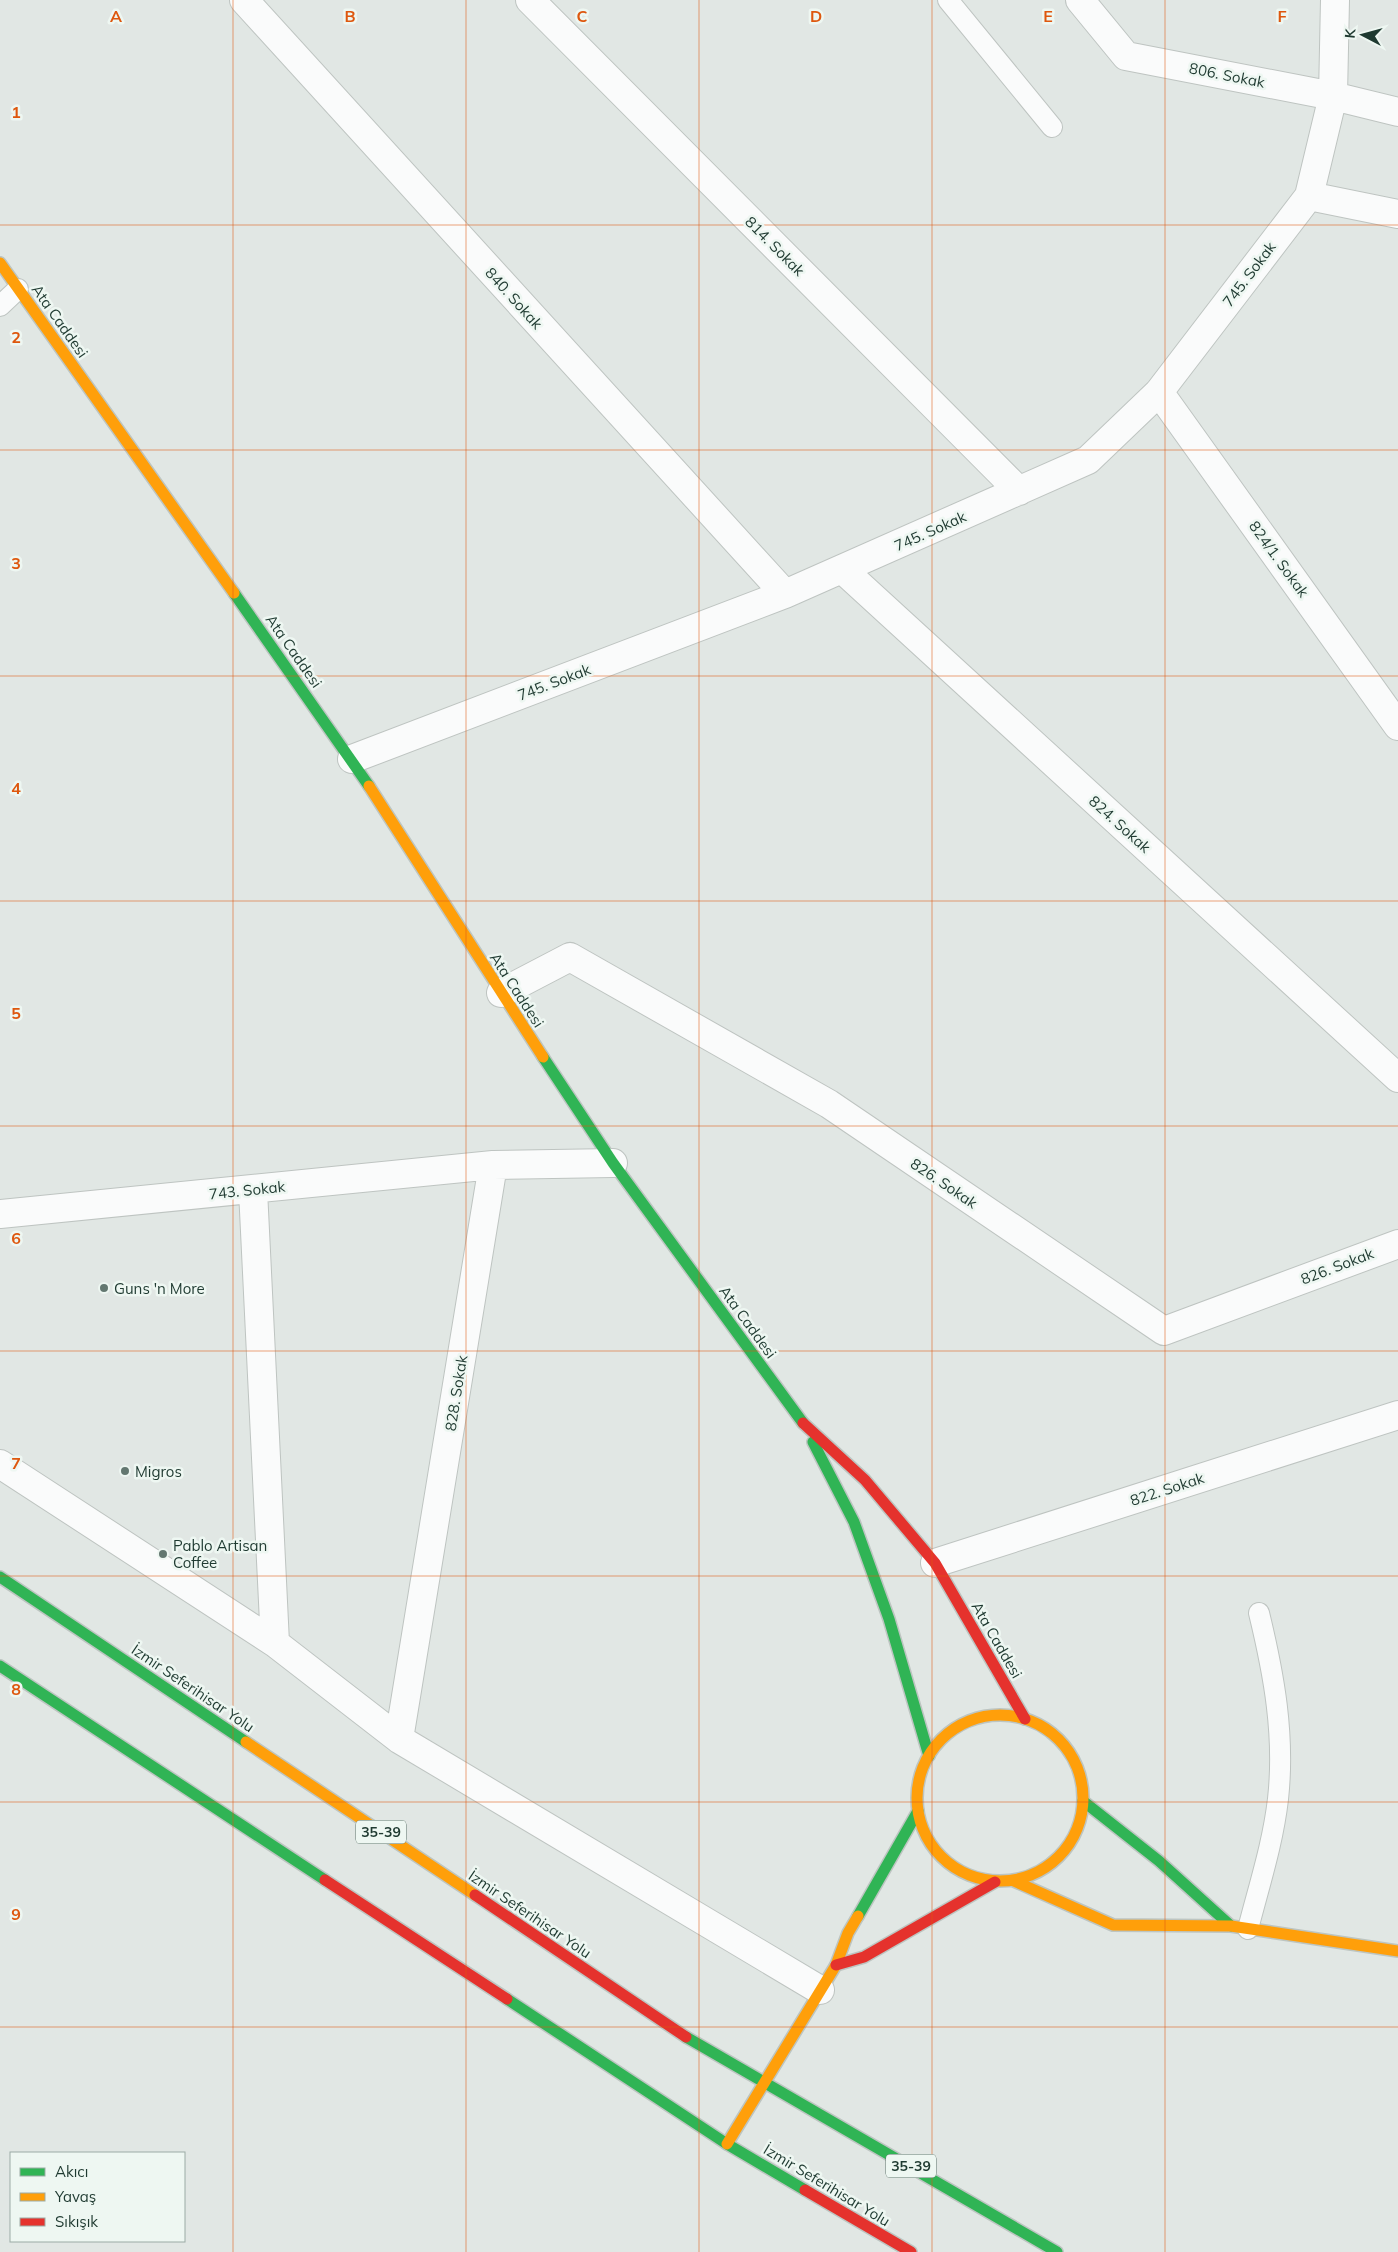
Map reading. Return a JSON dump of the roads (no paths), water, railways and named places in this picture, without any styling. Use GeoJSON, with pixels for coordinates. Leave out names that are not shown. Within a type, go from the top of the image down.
{"type":"FeatureCollection","features":[{"type":"Feature","properties":{"kind":"main road","name":"Ata Caddesi"},"geometry":{"type":"LineString","coordinates":[[0,263],[352,759],[501,993],[613,1163],[805,1425],[864,1480],[935,1563],[1025,1719]]}},
{"type":"Feature","properties":{"kind":"main road"},"geometry":{"type":"LineString","coordinates":[[805,1425],[854,1522],[889,1620],[928,1756]]}},
{"type":"Feature","properties":{"kind":"main road","name":"İzmir Seferihisar Yolu"},"geometry":{"type":"LineString","coordinates":[[0,1577],[683,2035],[1057,2252]]}},
{"type":"Feature","properties":{"kind":"main road","name":"İzmir Seferihisar Yolu"},"geometry":{"type":"LineString","coordinates":[[0,1666],[727,2144],[910,2252]]}},
{"type":"Feature","properties":{"kind":"main road"},"geometry":{"type":"LineString","coordinates":[[998,1715],[1025,1719],[1049,1731],[1068,1750],[1080,1774],[1083,1801],[1078,1827],[1065,1850],[1045,1868],[1014,1881],[995,1882],[967,1875],[944,1860],[926,1837],[918,1811],[918,1782],[928,1756],[946,1735],[971,1720],[998,1715]]}},
{"type":"Feature","properties":{"kind":"main road"},"geometry":{"type":"LineString","coordinates":[[1083,1801],[1240,1928]]}},
{"type":"Feature","properties":{"kind":"main road"},"geometry":{"type":"LineString","coordinates":[[727,2144],[836,1965],[848,1933],[918,1811]]}},
{"type":"Feature","properties":{"kind":"main road"},"geometry":{"type":"LineString","coordinates":[[1014,1881],[1112,1925],[1240,1928],[1398,1951]]}},
{"type":"Feature","properties":{"kind":"main road"},"geometry":{"type":"LineString","coordinates":[[836,1965],[864,1957],[995,1882]]}},
{"type":"Feature","properties":{"kind":"street","name":"840. Sokak"},"geometry":{"type":"LineString","coordinates":[[244,0],[785,594]]}},
{"type":"Feature","properties":{"kind":"street","name":"814. Sokak"},"geometry":{"type":"LineString","coordinates":[[530,0],[1019,491]]}},
{"type":"Feature","properties":{"kind":"street","name":"806. Sokak"},"geometry":{"type":"LineString","coordinates":[[1080,0],[1126,56],[1333,96],[1398,112]]}},
{"type":"Feature","properties":{"kind":"street","name":"745. Sokak"},"geometry":{"type":"LineString","coordinates":[[352,759],[785,594],[1088,460],[1159,392],[1308,196],[1333,96],[1335,0]]}},
{"type":"Feature","properties":{"kind":"street"},"geometry":{"type":"LineString","coordinates":[[1308,196],[1398,214]]}},
{"type":"Feature","properties":{"kind":"street","name":"824/1. Sokak"},"geometry":{"type":"LineString","coordinates":[[1159,392],[1398,726]]}},
{"type":"Feature","properties":{"kind":"street","name":"824. Sokak"},"geometry":{"type":"LineString","coordinates":[[842,569],[1398,1078]]}},
{"type":"Feature","properties":{"kind":"street","name":"826. Sokak"},"geometry":{"type":"LineString","coordinates":[[501,993],[570,957],[829,1104],[1164,1331],[1398,1244]]}},
{"type":"Feature","properties":{"kind":"street"},"geometry":{"type":"LineString","coordinates":[[493,1165],[613,1163]]}},
{"type":"Feature","properties":{"kind":"street","name":"743. Sokak"},"geometry":{"type":"LineString","coordinates":[[0,1214],[493,1165]]}},
{"type":"Feature","properties":{"kind":"street","name":"828. Sokak"},"geometry":{"type":"LineString","coordinates":[[399,1738],[493,1165]]}},
{"type":"Feature","properties":{"kind":"street"},"geometry":{"type":"LineString","coordinates":[[253,1190],[275,1643]]}},
{"type":"Feature","properties":{"kind":"street","name":"822. Sokak"},"geometry":{"type":"LineString","coordinates":[[935,1563],[1398,1416]]}},
{"type":"Feature","properties":{"kind":"street"},"geometry":{"type":"LineString","coordinates":[[0,1464],[275,1643],[399,1738],[820,1990]]}},
{"type":"Feature","properties":{"kind":"lane"},"geometry":{"type":"LineString","coordinates":[[948,0],[1052,126]]}},
{"type":"Feature","properties":{"kind":"lane"},"geometry":{"type":"LineString","coordinates":[[0,306],[18,289]]}},
{"type":"Feature","properties":{"kind":"lane"},"geometry":{"type":"LineString","coordinates":[[1240,1928],[1270,1841],[1278,1799],[1281,1756],[1274,1676],[1260,1613]]}},
{"type":"Feature","properties":{"kind":"place","name":"Guns 'n More"},"geometry":{"type":"Point","coordinates":[104,1288]}},
{"type":"Feature","properties":{"kind":"place","name":"Migros"},"geometry":{"type":"Point","coordinates":[125,1471]}},
{"type":"Feature","properties":{"kind":"place","name":"Pablo Artisan Coffee"},"geometry":{"type":"Point","coordinates":[163,1554]}}]}
